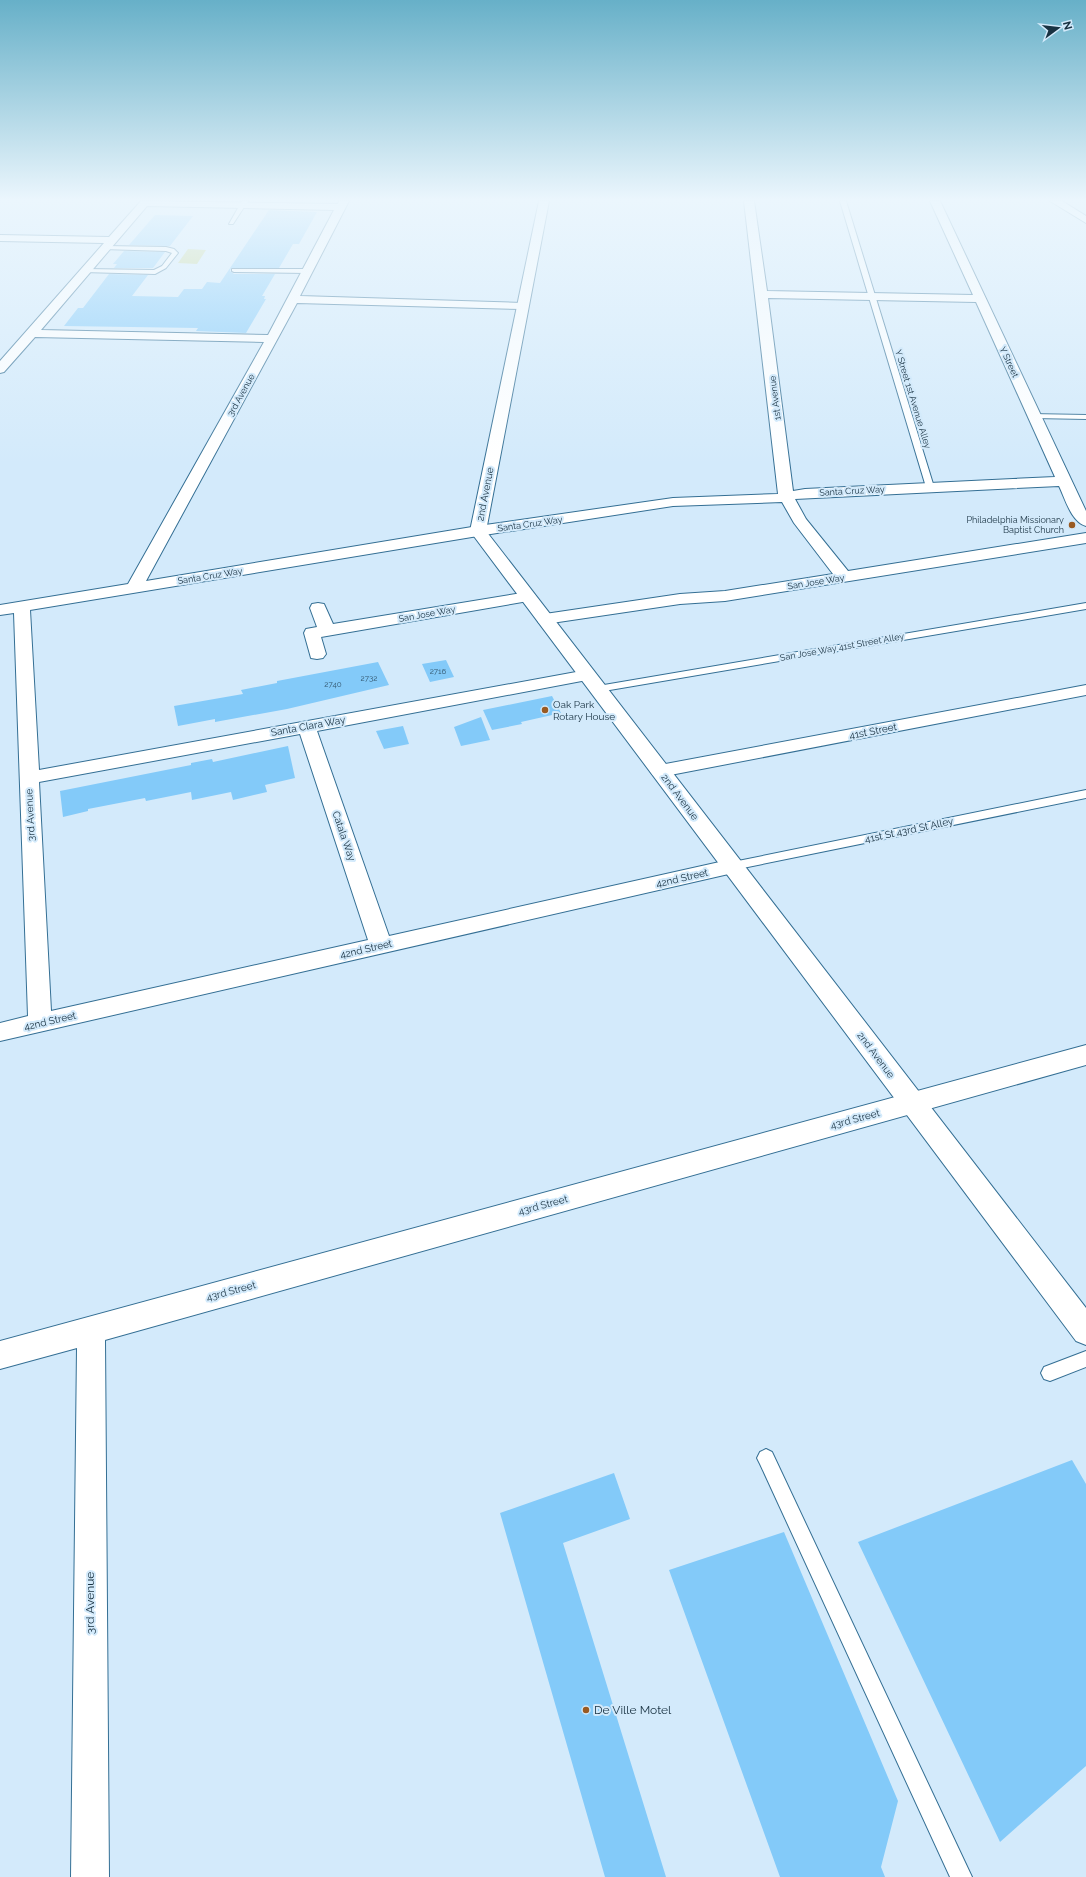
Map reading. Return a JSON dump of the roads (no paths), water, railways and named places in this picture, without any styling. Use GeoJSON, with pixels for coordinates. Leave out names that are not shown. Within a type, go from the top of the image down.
{"type":"FeatureCollection","features":[{"type":"Feature","properties":{"kind":"street"},"geometry":{"type":"LineString","coordinates":[[0,369],[70,289]]}},
{"type":"Feature","properties":{"kind":"street","name":"3rd Avenue"},"geometry":{"type":"LineString","coordinates":[[134,588],[272,339],[298,289]]}},
{"type":"Feature","properties":{"kind":"street","name":"2nd Avenue"},"geometry":{"type":"LineString","coordinates":[[526,289],[478,531],[1086,1331]]}},
{"type":"Feature","properties":{"kind":"street","name":"1st Avenue"},"geometry":{"type":"LineString","coordinates":[[761,289],[786,496],[799,520],[844,577]]}},
{"type":"Feature","properties":{"kind":"street","name":"Y Street"},"geometry":{"type":"LineString","coordinates":[[975,289],[1064,481],[1077,508],[1086,521]]}},
{"type":"Feature","properties":{"kind":"street"},"geometry":{"type":"LineString","coordinates":[[762,294],[980,300]]}},
{"type":"Feature","properties":{"kind":"street"},"geometry":{"type":"LineString","coordinates":[[293,299],[522,306]]}},
{"type":"Feature","properties":{"kind":"street"},"geometry":{"type":"LineString","coordinates":[[31,333],[272,339]]}},
{"type":"Feature","properties":{"kind":"street","name":"Santa Cruz Way"},"geometry":{"type":"LineString","coordinates":[[0,610],[478,531],[673,502],[786,496],[805,493],[1064,481]]}},
{"type":"Feature","properties":{"kind":"street","name":"San Jose Way"},"geometry":{"type":"LineString","coordinates":[[545,619],[680,599],[725,596],[1086,538]]}},
{"type":"Feature","properties":{"kind":"street","name":"San Jose Way"},"geometry":{"type":"LineString","coordinates":[[317,654],[312,633],[528,597]]}},
{"type":"Feature","properties":{"kind":"street","name":"3rd Avenue"},"geometry":{"type":"LineString","coordinates":[[22,606],[40,1023]]}},
{"type":"Feature","properties":{"kind":"street"},"geometry":{"type":"LineString","coordinates":[[318,608],[327,631]]}},
{"type":"Feature","properties":{"kind":"street","name":"Santa Clara Way"},"geometry":{"type":"LineString","coordinates":[[29,778],[307,727],[592,682]]}},
{"type":"Feature","properties":{"kind":"street","name":"41st Street"},"geometry":{"type":"LineString","coordinates":[[660,771],[1086,690]]}},
{"type":"Feature","properties":{"kind":"street","name":"Catala Way"},"geometry":{"type":"LineString","coordinates":[[307,727],[381,946]]}},
{"type":"Feature","properties":{"kind":"street","name":"42nd Street"},"geometry":{"type":"LineString","coordinates":[[0,1032],[733,866]]}},
{"type":"Feature","properties":{"kind":"street","name":"43rd Street"},"geometry":{"type":"LineString","coordinates":[[0,1355],[1086,1055]]}},
{"type":"Feature","properties":{"kind":"street","name":"3rd Avenue"},"geometry":{"type":"LineString","coordinates":[[90,1877],[91,1330]]}},
{"type":"Feature","properties":{"kind":"lane","name":"Y Street 1st Avenue Alley"},"geometry":{"type":"LineString","coordinates":[[871,289],[930,487]]}},
{"type":"Feature","properties":{"kind":"lane"},"geometry":{"type":"LineString","coordinates":[[1034,416],[1086,417]]}},
{"type":"Feature","properties":{"kind":"lane","name":"San Jose Way 41st Street Alley"},"geometry":{"type":"LineString","coordinates":[[592,682],[1086,606]]}},
{"type":"Feature","properties":{"kind":"lane","name":"41st St 43rd St Alley"},"geometry":{"type":"LineString","coordinates":[[733,866],[1086,794]]}},
{"type":"Feature","properties":{"kind":"lane"},"geometry":{"type":"LineString","coordinates":[[1050,1373],[1086,1359]]}},
{"type":"Feature","properties":{"kind":"lane"},"geometry":{"type":"LineString","coordinates":[[766,1458],[961,1877]]}},
{"type":"Feature","properties":{"kind":"place","name":"Philadelphia Missionary Baptist Church"},"geometry":{"type":"Point","coordinates":[1072,525]}},
{"type":"Feature","properties":{"kind":"place","name":"Oak Park Rotary House"},"geometry":{"type":"Point","coordinates":[545,710]}},
{"type":"Feature","properties":{"kind":"place","name":"De Ville Motel"},"geometry":{"type":"Point","coordinates":[586,1710]}}]}
